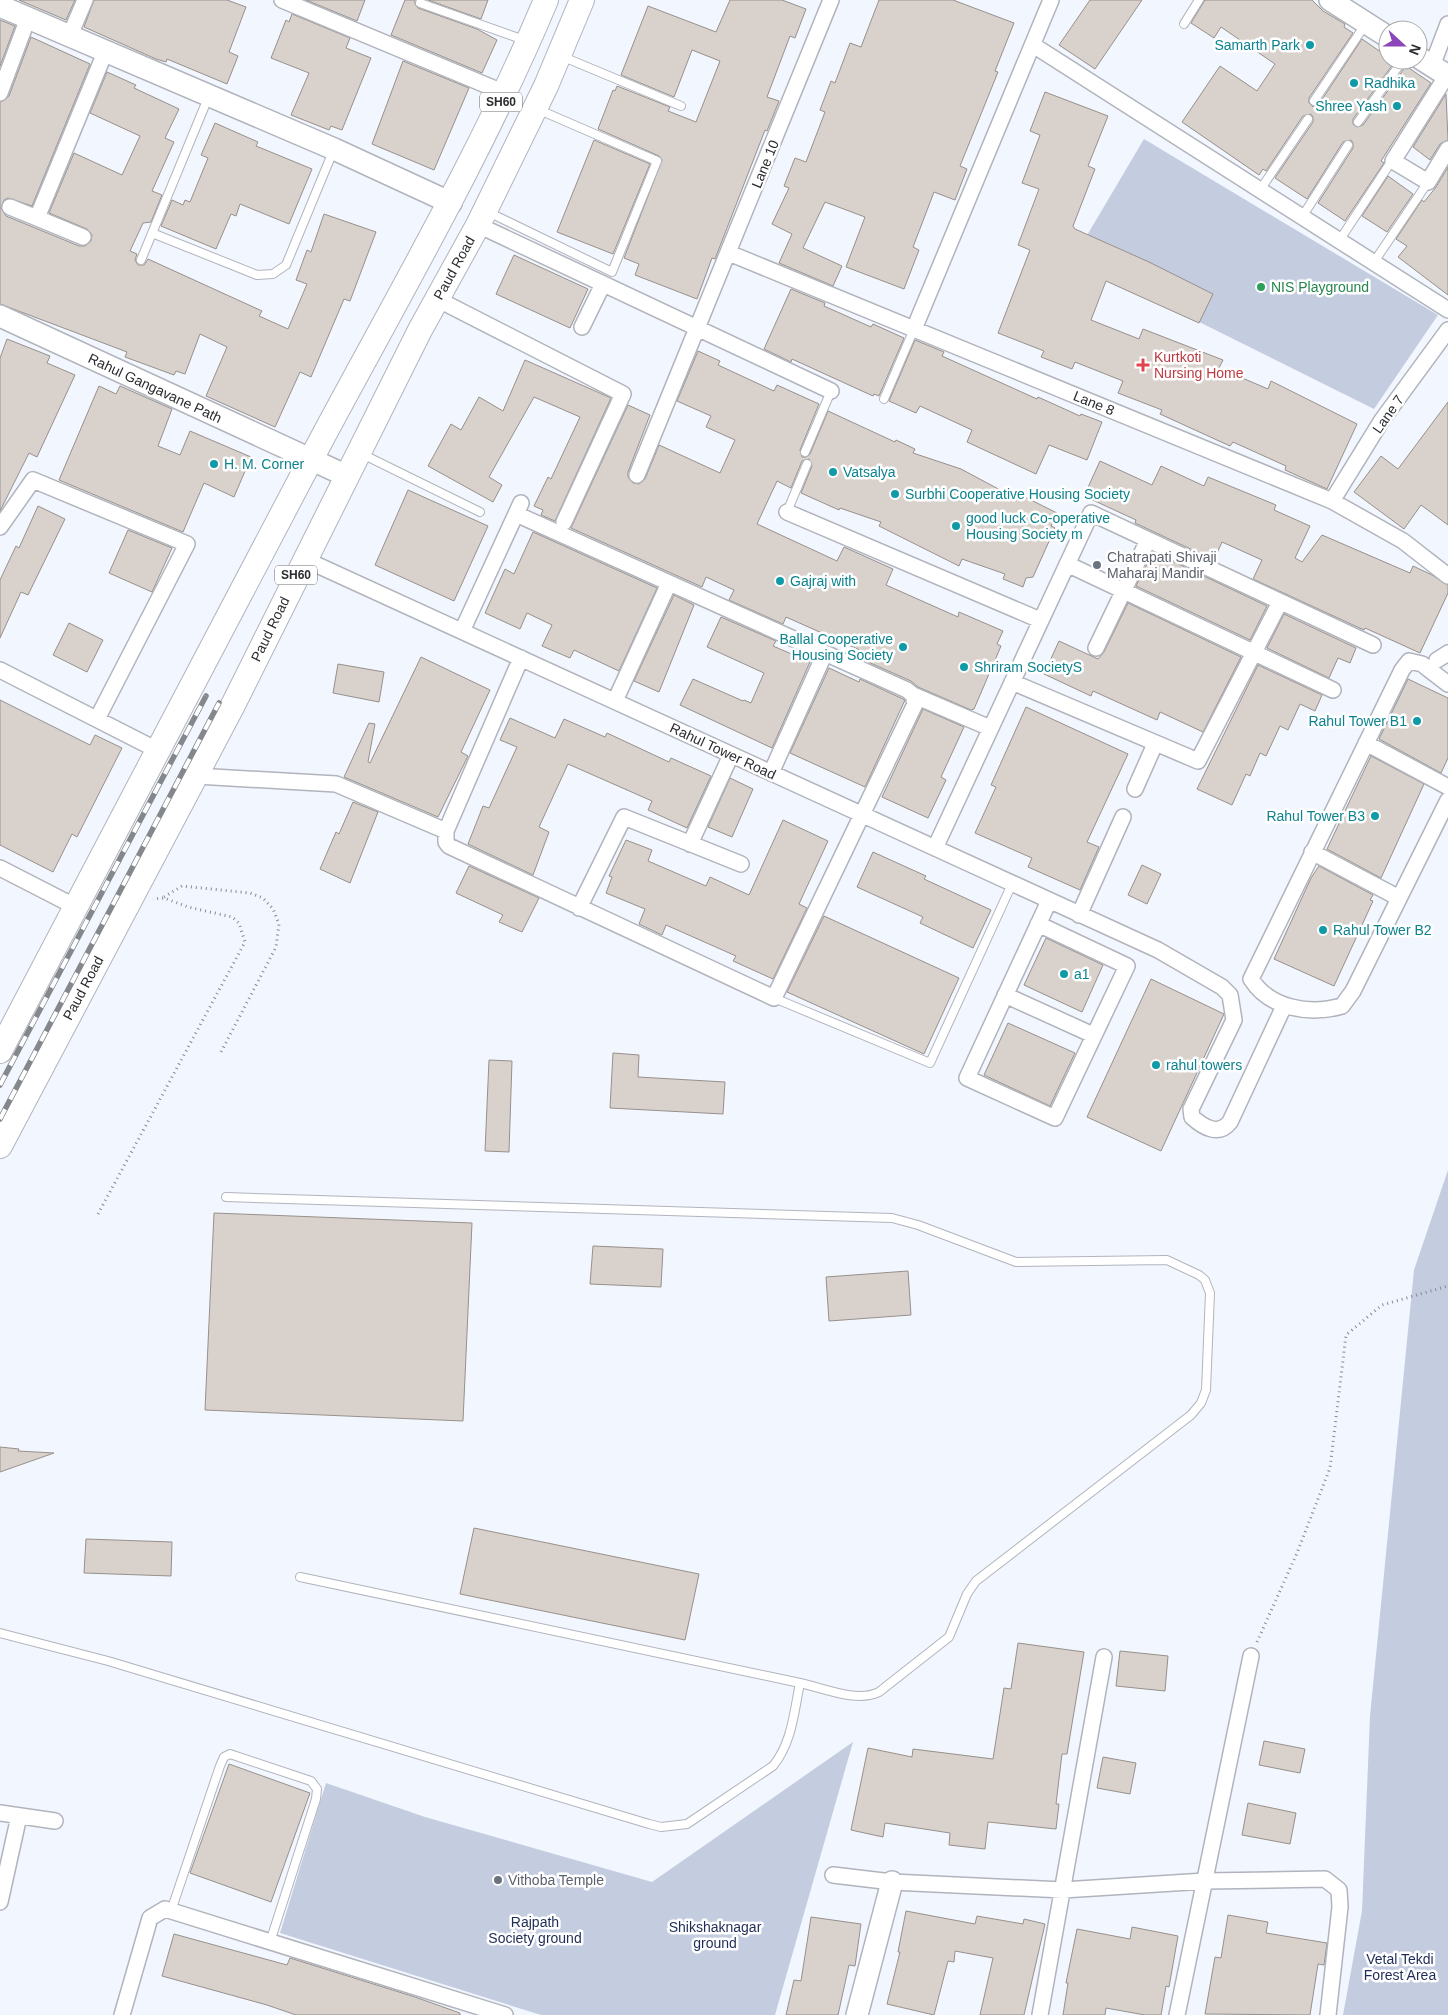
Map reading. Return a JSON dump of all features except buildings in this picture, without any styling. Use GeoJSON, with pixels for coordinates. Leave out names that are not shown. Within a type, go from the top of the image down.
{"type":"FeatureCollection","features":[{"type":"Feature","properties":{"kind":"main road","name":"SH60"},"geometry":{"type":"LineString","coordinates":[[2,1041],[159,751],[311,459],[451,203],[505,93],[546,0]]}},
{"type":"Feature","properties":{"kind":"main road","name":"Paud Road"},"geometry":{"type":"LineString","coordinates":[[0,1146],[196,776],[358,452],[437,299],[482,218],[535,108],[582,0]]}},
{"type":"Feature","properties":{"kind":"street"},"geometry":{"type":"LineString","coordinates":[[70,36],[85,0]]}},
{"type":"Feature","properties":{"kind":"street"},"geometry":{"type":"LineString","coordinates":[[282,0],[505,93]]}},
{"type":"Feature","properties":{"kind":"street","name":"Lane 10"},"geometry":{"type":"LineString","coordinates":[[637,475],[729,254],[831,0]]}},
{"type":"Feature","properties":{"kind":"street"},"geometry":{"type":"LineString","coordinates":[[914,329],[1051,0]]}},
{"type":"Feature","properties":{"kind":"street"},"geometry":{"type":"LineString","coordinates":[[1330,0],[1378,31]]}},
{"type":"Feature","properties":{"kind":"street"},"geometry":{"type":"LineString","coordinates":[[0,6],[334,149],[451,203]]}},
{"type":"Feature","properties":{"kind":"street"},"geometry":{"type":"LineString","coordinates":[[0,93],[28,18]]}},
{"type":"Feature","properties":{"kind":"street"},"geometry":{"type":"LineString","coordinates":[[1448,24],[1436,69],[1393,161],[1428,182],[1448,149]]}},
{"type":"Feature","properties":{"kind":"street"},"geometry":{"type":"LineString","coordinates":[[1033,45],[1448,310]]}},
{"type":"Feature","properties":{"kind":"street"},"geometry":{"type":"LineString","coordinates":[[37,218],[106,50]]}},
{"type":"Feature","properties":{"kind":"street"},"geometry":{"type":"LineString","coordinates":[[10,207],[82,237]]}},
{"type":"Feature","properties":{"kind":"street"},"geometry":{"type":"LineString","coordinates":[[482,218],[603,284],[831,391]]}},
{"type":"Feature","properties":{"kind":"street","name":"Lane 8"},"geometry":{"type":"LineString","coordinates":[[729,254],[1332,501],[1403,540],[1448,576]]}},
{"type":"Feature","properties":{"kind":"street"},"geometry":{"type":"LineString","coordinates":[[582,327],[603,284]]}},
{"type":"Feature","properties":{"kind":"street"},"geometry":{"type":"LineString","coordinates":[[437,299],[623,394],[564,522]]}},
{"type":"Feature","properties":{"kind":"street","name":"Rahul Gangavane Path"},"geometry":{"type":"LineString","coordinates":[[0,316],[347,476]]}},
{"type":"Feature","properties":{"kind":"street","name":"Lane 7"},"geometry":{"type":"LineString","coordinates":[[1332,501],[1382,420],[1448,330]]}},
{"type":"Feature","properties":{"kind":"street"},"geometry":{"type":"LineString","coordinates":[[0,528],[33,480],[187,544],[97,719]]}},
{"type":"Feature","properties":{"kind":"street"},"geometry":{"type":"LineString","coordinates":[[462,631],[518,508],[669,583],[907,690],[913,695],[990,728]]}},
{"type":"Feature","properties":{"kind":"street"},"geometry":{"type":"LineString","coordinates":[[786,512],[1040,620]]}},
{"type":"Feature","properties":{"kind":"street"},"geometry":{"type":"LineString","coordinates":[[935,848],[1091,513],[1373,645]]}},
{"type":"Feature","properties":{"kind":"street"},"geometry":{"type":"LineString","coordinates":[[1096,648],[1122,590],[1148,540]]}},
{"type":"Feature","properties":{"kind":"street","name":"Rahul Tower Road"},"geometry":{"type":"LineString","coordinates":[[304,560],[1142,943],[1222,987],[1230,995],[1234,1020],[1191,1110],[1192,1117],[1197,1123],[1217,1131],[1224,1129],[1230,1122],[1284,1006]]}},
{"type":"Feature","properties":{"kind":"street"},"geometry":{"type":"LineString","coordinates":[[1067,564],[1332,690]]}},
{"type":"Feature","properties":{"kind":"street"},"geometry":{"type":"LineString","coordinates":[[615,701],[669,583]]}},
{"type":"Feature","properties":{"kind":"street"},"geometry":{"type":"LineString","coordinates":[[1012,682],[1198,761],[1280,602]]}},
{"type":"Feature","properties":{"kind":"street"},"geometry":{"type":"LineString","coordinates":[[771,773],[825,653]]}},
{"type":"Feature","properties":{"kind":"street"},"geometry":{"type":"LineString","coordinates":[[522,658],[446,831],[446,842],[452,849],[774,998],[861,813],[915,704],[913,695]]}},
{"type":"Feature","properties":{"kind":"street"},"geometry":{"type":"LineString","coordinates":[[1448,684],[1422,664],[1409,661],[1402,670],[1251,979],[1257,988],[1284,1006],[1326,1010],[1342,1006],[1353,991],[1448,800]]}},
{"type":"Feature","properties":{"kind":"street"},"geometry":{"type":"LineString","coordinates":[[0,670],[159,751]]}},
{"type":"Feature","properties":{"kind":"street"},"geometry":{"type":"LineString","coordinates":[[1366,743],[1448,786]]}},
{"type":"Feature","properties":{"kind":"street"},"geometry":{"type":"LineString","coordinates":[[1135,789],[1155,744]]}},
{"type":"Feature","properties":{"kind":"street"},"geometry":{"type":"LineString","coordinates":[[690,844],[731,755]]}},
{"type":"Feature","properties":{"kind":"street"},"geometry":{"type":"LineString","coordinates":[[196,776],[336,784],[446,831]]}},
{"type":"Feature","properties":{"kind":"street"},"geometry":{"type":"LineString","coordinates":[[1080,915],[1123,816]]}},
{"type":"Feature","properties":{"kind":"street"},"geometry":{"type":"LineString","coordinates":[[579,908],[624,817],[741,864]]}},
{"type":"Feature","properties":{"kind":"street"},"geometry":{"type":"LineString","coordinates":[[1312,852],[1399,898]]}},
{"type":"Feature","properties":{"kind":"street"},"geometry":{"type":"LineString","coordinates":[[0,868],[76,907]]}},
{"type":"Feature","properties":{"kind":"street"},"geometry":{"type":"LineString","coordinates":[[1038,924],[1127,966],[1055,1118],[967,1078],[1049,900]]}},
{"type":"Feature","properties":{"kind":"street"},"geometry":{"type":"LineString","coordinates":[[1005,995],[1093,1035]]}},
{"type":"Feature","properties":{"kind":"street"},"geometry":{"type":"LineString","coordinates":[[1177,2015],[1251,1656]]}},
{"type":"Feature","properties":{"kind":"street"},"geometry":{"type":"LineString","coordinates":[[1040,2015],[1104,1657]]}},
{"type":"Feature","properties":{"kind":"street"},"geometry":{"type":"LineString","coordinates":[[0,1813],[55,1821]]}},
{"type":"Feature","properties":{"kind":"street"},"geometry":{"type":"LineString","coordinates":[[0,1902],[19,1816]]}},
{"type":"Feature","properties":{"kind":"street"},"geometry":{"type":"LineString","coordinates":[[833,1875],[892,1882],[1063,1890],[1205,1881],[1325,1879],[1338,1890],[1340,1907],[1328,2015]]}},
{"type":"Feature","properties":{"kind":"street"},"geometry":{"type":"LineString","coordinates":[[857,2015],[892,1882]]}},
{"type":"Feature","properties":{"kind":"street"},"geometry":{"type":"LineString","coordinates":[[122,2015],[150,1918],[165,1909],[482,2012],[505,2015]]}},
{"type":"Feature","properties":{"kind":"lane"},"geometry":{"type":"LineString","coordinates":[[1184,24],[1199,0]]}},
{"type":"Feature","properties":{"kind":"lane"},"geometry":{"type":"LineString","coordinates":[[420,3],[528,42]]}},
{"type":"Feature","properties":{"kind":"lane"},"geometry":{"type":"LineString","coordinates":[[1314,101],[1366,23]]}},
{"type":"Feature","properties":{"kind":"lane"},"geometry":{"type":"LineString","coordinates":[[559,55],[681,106]]}},
{"type":"Feature","properties":{"kind":"lane"},"geometry":{"type":"LineString","coordinates":[[1358,122],[1396,70]]}},
{"type":"Feature","properties":{"kind":"lane"},"geometry":{"type":"LineString","coordinates":[[141,260],[209,96]]}},
{"type":"Feature","properties":{"kind":"lane"},"geometry":{"type":"LineString","coordinates":[[482,218],[612,272],[657,161],[535,108]]}},
{"type":"Feature","properties":{"kind":"lane"},"geometry":{"type":"LineString","coordinates":[[1260,190],[1308,119]]}},
{"type":"Feature","properties":{"kind":"lane"},"geometry":{"type":"LineString","coordinates":[[1302,217],[1348,145]]}},
{"type":"Feature","properties":{"kind":"lane"},"geometry":{"type":"LineString","coordinates":[[152,233],[257,275],[274,274],[286,265],[334,149]]}},
{"type":"Feature","properties":{"kind":"lane"},"geometry":{"type":"LineString","coordinates":[[1339,241],[1388,165]]}},
{"type":"Feature","properties":{"kind":"lane"},"geometry":{"type":"LineString","coordinates":[[1374,262],[1428,182]]}},
{"type":"Feature","properties":{"kind":"lane"},"geometry":{"type":"LineString","coordinates":[[884,399],[914,329]]}},
{"type":"Feature","properties":{"kind":"lane"},"geometry":{"type":"LineString","coordinates":[[805,452],[831,391]]}},
{"type":"Feature","properties":{"kind":"lane"},"geometry":{"type":"LineString","coordinates":[[358,452],[480,512]]}},
{"type":"Feature","properties":{"kind":"lane"},"geometry":{"type":"LineString","coordinates":[[786,512],[807,464]]}},
{"type":"Feature","properties":{"kind":"lane"},"geometry":{"type":"LineString","coordinates":[[774,998],[930,1063],[1012,884]]}},
{"type":"Feature","properties":{"kind":"lane"},"geometry":{"type":"LineString","coordinates":[[226,1197],[892,1218],[918,1225],[1016,1262],[1158,1259],[1175,1263],[1205,1280],[1210,1293],[1206,1390],[1197,1410],[976,1580],[966,1594],[949,1637],[873,1695],[858,1696],[300,1576]]}},
{"type":"Feature","properties":{"kind":"lane"},"geometry":{"type":"LineString","coordinates":[[0,1632],[108,1661],[661,1827],[687,1824],[773,1766],[782,1756],[788,1743],[800,1683]]}},
{"type":"Feature","properties":{"kind":"lane"},"geometry":{"type":"LineString","coordinates":[[171,1911],[220,1766],[224,1757],[230,1754],[311,1781],[317,1789],[316,1799],[270,1942]]}},
{"type":"Feature","properties":{"kind":"path"},"geometry":{"type":"LineString","coordinates":[[164,898],[182,886],[250,893],[263,898],[273,909],[279,924],[276,947],[221,1052]]}},
{"type":"Feature","properties":{"kind":"path"},"geometry":{"type":"LineString","coordinates":[[98,1214],[245,942],[239,923],[232,917],[188,907],[164,898],[128,902]]}},
{"type":"Feature","properties":{"kind":"path"},"geometry":{"type":"LineString","coordinates":[[1251,1656],[1297,1553],[1330,1468],[1346,1334],[1382,1305],[1448,1286]]}},
{"type":"Feature","properties":{"kind":"green space","name":"NIS Playground"},"geometry":{"type":"Polygon","coordinates":[[[1144,139],[1438,315],[1374,409],[1073,259],[1144,139]]]}},
{"type":"Feature","properties":{"kind":"green space","name":"Vetal Tekdi Forest Area"},"geometry":{"type":"Polygon","coordinates":[[[1448,1170],[1448,2015],[1343,2015],[1362,1911],[1370,1716],[1414,1270],[1448,1170]]]}},
{"type":"Feature","properties":{"kind":"green space"},"geometry":{"type":"Polygon","coordinates":[[[853,1742],[775,2015],[541,2015],[280,1933],[326,1783],[425,1817],[652,1882],[853,1742]]]}},
{"type":"Feature","properties":{"kind":"railway"},"geometry":{"type":"LineString","coordinates":[[0,1085],[206,696]]}},
{"type":"Feature","properties":{"kind":"railway"},"geometry":{"type":"LineString","coordinates":[[0,1119],[219,703]]}},
{"type":"Feature","properties":{"kind":"place","name":"Samarth Park"},"geometry":{"type":"Point","coordinates":[1310,45]}},
{"type":"Feature","properties":{"kind":"place","name":"Radhika"},"geometry":{"type":"Point","coordinates":[1354,83]}},
{"type":"Feature","properties":{"kind":"place","name":"Shree Yash"},"geometry":{"type":"Point","coordinates":[1397,106]}},
{"type":"Feature","properties":{"kind":"place","name":"NIS Playground"},"geometry":{"type":"Point","coordinates":[1261,287]}},
{"type":"Feature","properties":{"kind":"place","name":"Kurtkoti Nursing Home"},"geometry":{"type":"Point","coordinates":[1143,365]}},
{"type":"Feature","properties":{"kind":"place","name":"H. M. Corner"},"geometry":{"type":"Point","coordinates":[214,464]}},
{"type":"Feature","properties":{"kind":"place","name":"Vatsalya"},"geometry":{"type":"Point","coordinates":[833,472]}},
{"type":"Feature","properties":{"kind":"place","name":"Surbhi Cooperative Housing Society"},"geometry":{"type":"Point","coordinates":[895,494]}},
{"type":"Feature","properties":{"kind":"place","name":"good luck Co-operative Housing Society m"},"geometry":{"type":"Point","coordinates":[956,526]}},
{"type":"Feature","properties":{"kind":"place","name":"Chatrapati Shivaji Maharaj Mandir"},"geometry":{"type":"Point","coordinates":[1097,565]}},
{"type":"Feature","properties":{"kind":"place","name":"Gajraj with"},"geometry":{"type":"Point","coordinates":[780,581]}},
{"type":"Feature","properties":{"kind":"place","name":"Ballal Cooperative Housing Society"},"geometry":{"type":"Point","coordinates":[903,647]}},
{"type":"Feature","properties":{"kind":"place","name":"Shriram SocietyS"},"geometry":{"type":"Point","coordinates":[964,667]}},
{"type":"Feature","properties":{"kind":"place","name":"Rahul Tower B1"},"geometry":{"type":"Point","coordinates":[1417,721]}},
{"type":"Feature","properties":{"kind":"place","name":"Rahul Tower B3"},"geometry":{"type":"Point","coordinates":[1375,816]}},
{"type":"Feature","properties":{"kind":"place","name":"Rahul Tower B2"},"geometry":{"type":"Point","coordinates":[1323,930]}},
{"type":"Feature","properties":{"kind":"place","name":"a1"},"geometry":{"type":"Point","coordinates":[1064,974]}},
{"type":"Feature","properties":{"kind":"place","name":"rahul towers"},"geometry":{"type":"Point","coordinates":[1156,1065]}},
{"type":"Feature","properties":{"kind":"place","name":"Vithoba Temple"},"geometry":{"type":"Point","coordinates":[498,1880]}},
{"type":"Feature","properties":{"kind":"park label","name":"Rajpath Society ground"},"geometry":{"type":"Point","coordinates":[535,1930]}},
{"type":"Feature","properties":{"kind":"park label","name":"Shikshaknagar ground"},"geometry":{"type":"Point","coordinates":[715,1935]}}]}
